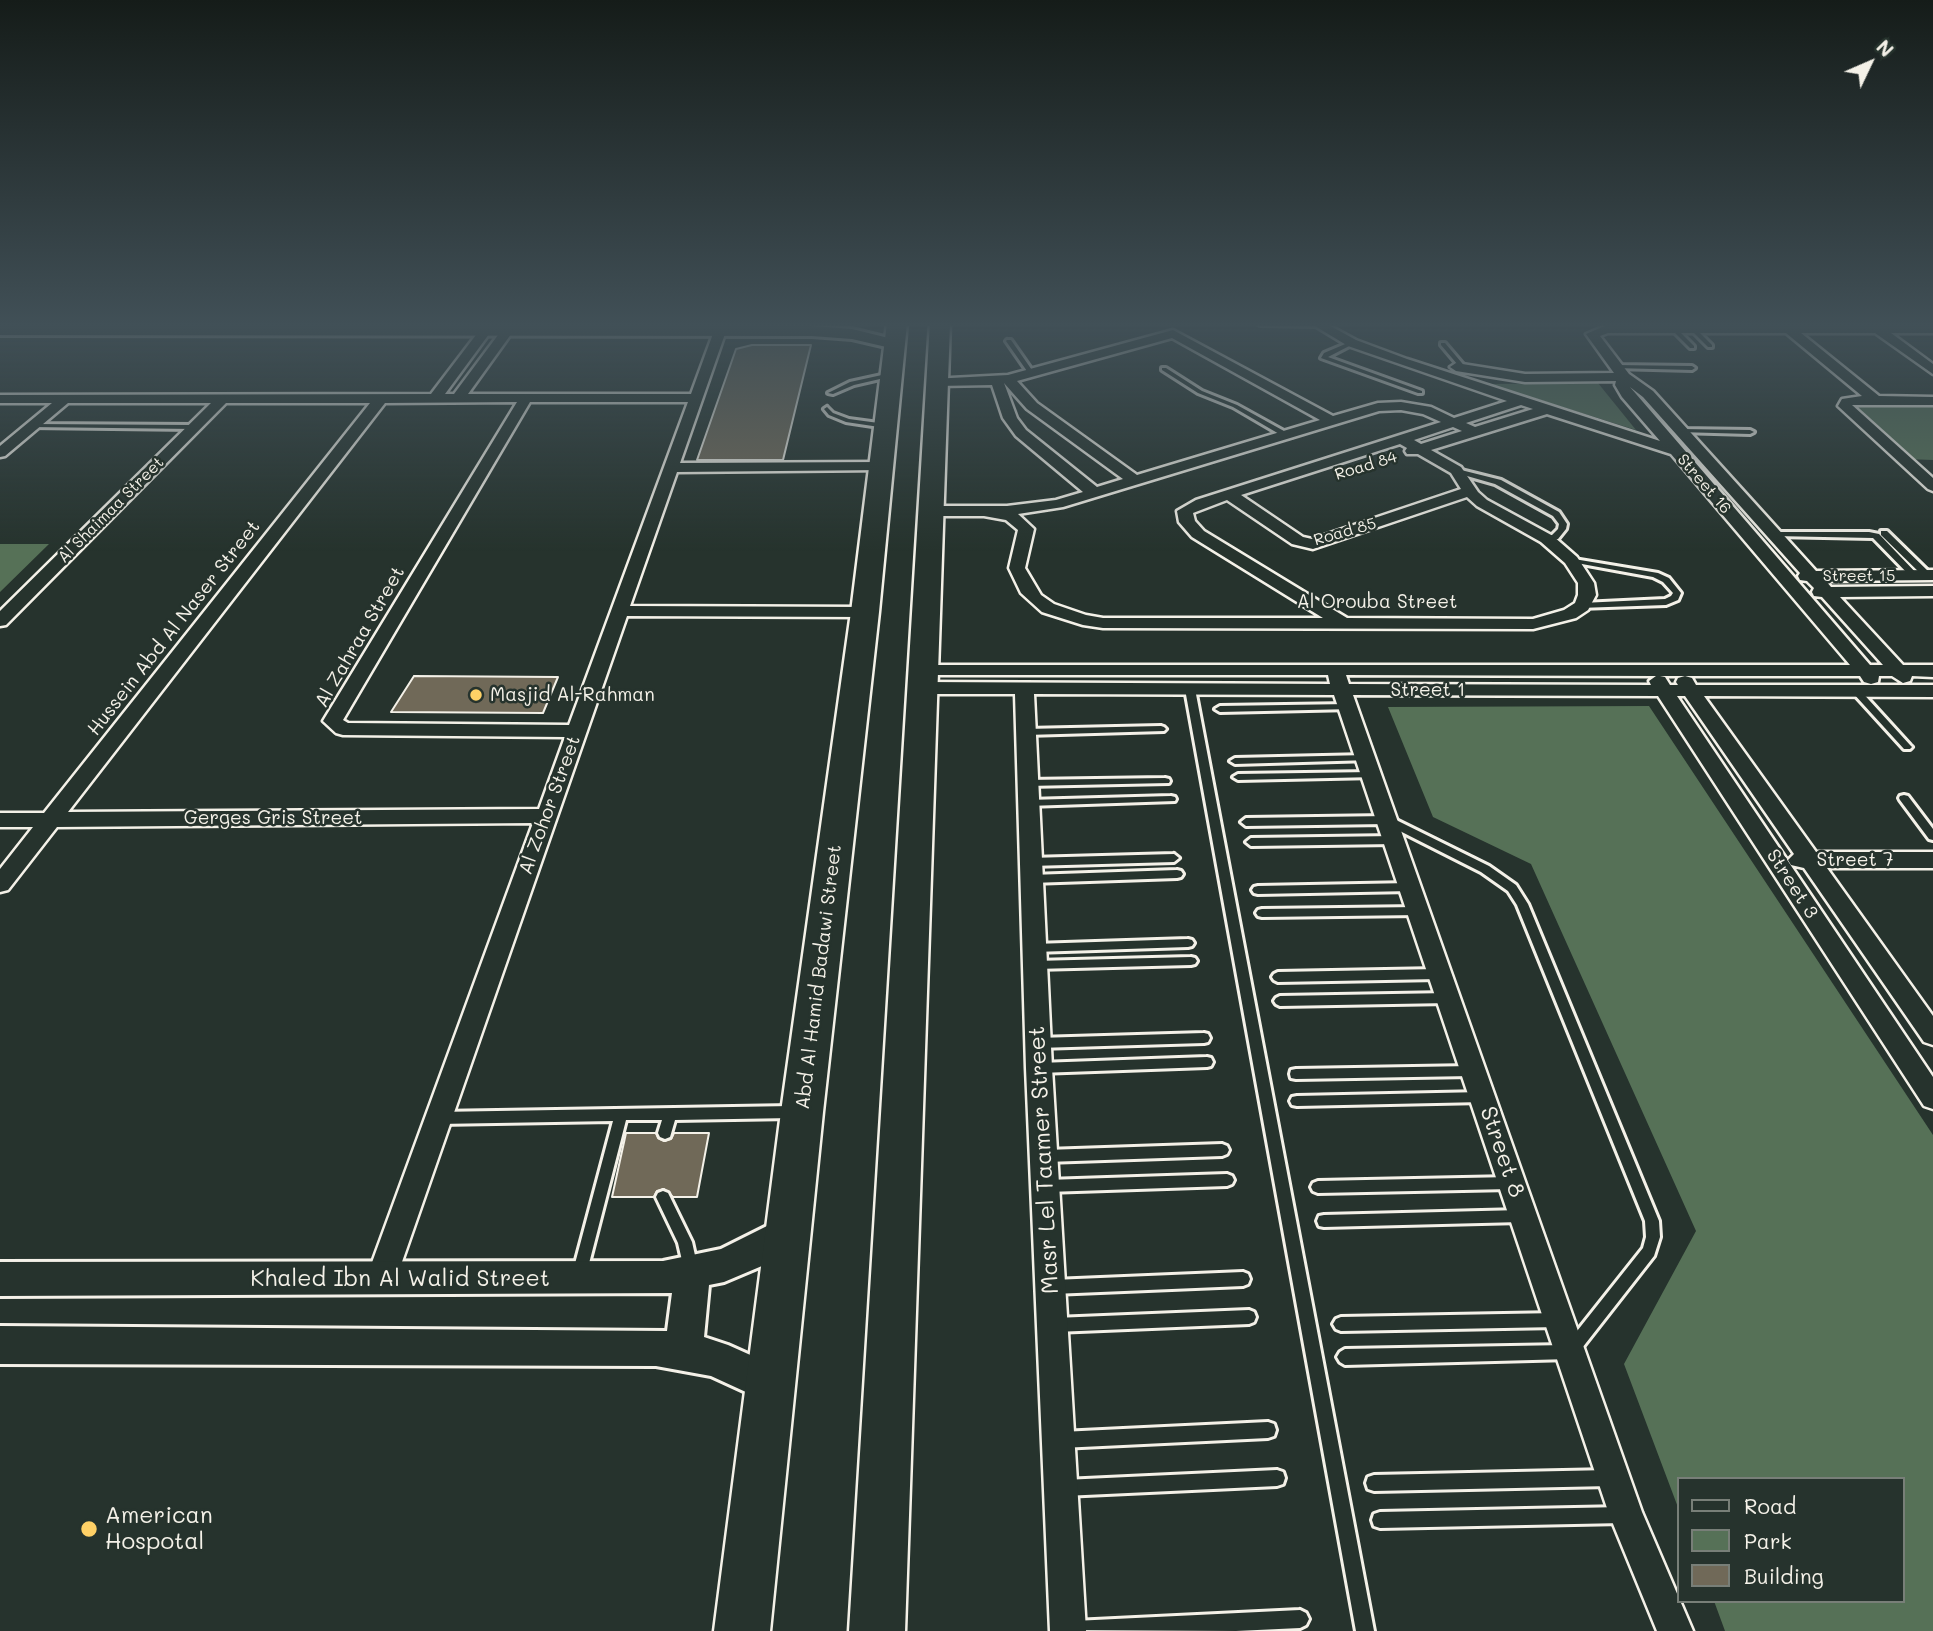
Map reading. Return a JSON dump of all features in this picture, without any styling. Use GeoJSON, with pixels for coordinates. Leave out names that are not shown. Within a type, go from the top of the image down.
{"type":"FeatureCollection","features":[{"type":"Feature","properties":{"kind":"main road","name":"Abd Al Hamid Badawi Street"},"geometry":{"type":"LineString","coordinates":[[742,1631],[889,399]]}},
{"type":"Feature","properties":{"kind":"main road"},"geometry":{"type":"LineString","coordinates":[[877,1631],[936,399]]}},
{"type":"Feature","properties":{"kind":"street"},"geometry":{"type":"LineString","coordinates":[[0,453],[65,399]]}},
{"type":"Feature","properties":{"kind":"street","name":"Al Shaimaa Street"},"geometry":{"type":"LineString","coordinates":[[0,621],[222,399]]}},
{"type":"Feature","properties":{"kind":"street","name":"Hussein Abd Al Naser Street"},"geometry":{"type":"LineString","coordinates":[[0,884],[380,399]]}},
{"type":"Feature","properties":{"kind":"street","name":"Al Zahraa Street"},"geometry":{"type":"LineString","coordinates":[[525,399],[333,722],[343,729],[577,731]]}},
{"type":"Feature","properties":{"kind":"street","name":"Al Zohor Street"},"geometry":{"type":"LineString","coordinates":[[381,1279],[696,399]]}},
{"type":"Feature","properties":{"kind":"street"},"geometry":{"type":"LineString","coordinates":[[1007,399],[1010,418],[1021,433],[1094,493]]}},
{"type":"Feature","properties":{"kind":"street"},"geometry":{"type":"LineString","coordinates":[[1025,399],[1135,481]]}},
{"type":"Feature","properties":{"kind":"street"},"geometry":{"type":"LineString","coordinates":[[1291,399],[1333,422]]}},
{"type":"Feature","properties":{"kind":"street"},"geometry":{"type":"LineString","coordinates":[[1515,399],[1675,451],[1699,451]]}},
{"type":"Feature","properties":{"kind":"street","name":"Street 16"},"geometry":{"type":"LineString","coordinates":[[1632,399],[1882,691]]}},
{"type":"Feature","properties":{"kind":"street","name":"Street 16"},"geometry":{"type":"LineString","coordinates":[[1652,399],[1898,671],[1924,691]]}},
{"type":"Feature","properties":{"kind":"street"},"geometry":{"type":"LineString","coordinates":[[1933,401],[1875,400],[1847,402],[1845,406],[1847,411],[1933,486]]}},
{"type":"Feature","properties":{"kind":"street","name":"Road 84"},"geometry":{"type":"LineString","coordinates":[[1520,401],[1229,494],[1185,511],[1187,522],[1545,410]]}},
{"type":"Feature","properties":{"kind":"street"},"geometry":{"type":"LineString","coordinates":[[931,511],[984,512],[1041,507],[1389,406],[1426,411],[1475,432]]}},
{"type":"Feature","properties":{"kind":"street"},"geometry":{"type":"LineString","coordinates":[[1402,439],[1456,470],[1482,503],[1547,539],[1571,560],[1586,583],[1587,595],[1581,606]]}},
{"type":"Feature","properties":{"kind":"street"},"geometry":{"type":"LineString","coordinates":[[1908,464],[1933,464]]}},
{"type":"Feature","properties":{"kind":"street"},"geometry":{"type":"LineString","coordinates":[[671,468],[882,466]]}},
{"type":"Feature","properties":{"kind":"street","name":"Road 85"},"geometry":{"type":"LineString","coordinates":[[1229,494],[1298,541],[1313,544],[1470,491]]}},
{"type":"Feature","properties":{"kind":"street","name":"Al Orouba Street"},"geometry":{"type":"LineString","coordinates":[[984,512],[998,512],[1021,522],[1027,529],[1018,557],[1021,579],[1035,599],[1065,615],[1103,623],[1533,624],[1570,614],[1581,606]]}},
{"type":"Feature","properties":{"kind":"street"},"geometry":{"type":"LineString","coordinates":[[1187,522],[1213,544],[1342,622]]}},
{"type":"Feature","properties":{"kind":"street","name":"Street 15"},"geometry":{"type":"LineString","coordinates":[[1784,576],[1927,579]]}},
{"type":"Feature","properties":{"kind":"street","name":"Street 15"},"geometry":{"type":"LineString","coordinates":[[1797,592],[1827,592],[1927,579]]}},
{"type":"Feature","properties":{"kind":"street"},"geometry":{"type":"LineString","coordinates":[[620,611],[865,612]]}},
{"type":"Feature","properties":{"kind":"street","name":"Street 1"},"geometry":{"type":"LineString","coordinates":[[923,678],[1343,689],[1651,670],[1933,671]]}},
{"type":"Feature","properties":{"kind":"street","name":"Street 3"},"geometry":{"type":"LineString","coordinates":[[1651,670],[1933,1098]]}},
{"type":"Feature","properties":{"kind":"street","name":"Street 3"},"geometry":{"type":"LineString","coordinates":[[1678,671],[1933,1035]]}},
{"type":"Feature","properties":{"kind":"street","name":"Street 1"},"geometry":{"type":"LineString","coordinates":[[923,678],[1024,690],[1924,691]]}},
{"type":"Feature","properties":{"kind":"street","name":"Street 8"},"geometry":{"type":"LineString","coordinates":[[1343,689],[1613,1478],[1675,1631]]}},
{"type":"Feature","properties":{"kind":"street","name":"Masr Lel Taamer Street"},"geometry":{"type":"LineString","coordinates":[[1024,690],[1043,1156],[1068,1631]]}},
{"type":"Feature","properties":{"kind":"street","name":"Gerges Gris Street"},"geometry":{"type":"LineString","coordinates":[[0,820],[547,816]]}},
{"type":"Feature","properties":{"kind":"street","name":"Street 7"},"geometry":{"type":"LineString","coordinates":[[1776,861],[1933,860]]}},
{"type":"Feature","properties":{"kind":"street","name":"Khaled Ibn Al Walid Street"},"geometry":{"type":"LineString","coordinates":[[0,1279],[663,1278],[692,1274],[724,1265],[791,1230]]}},
{"type":"Feature","properties":{"kind":"street"},"geometry":{"type":"LineString","coordinates":[[684,1351],[692,1274]]}},
{"type":"Feature","properties":{"kind":"street"},"geometry":{"type":"LineString","coordinates":[[0,1345],[621,1346],[684,1351],[741,1368],[772,1385]]}},
{"type":"Feature","properties":{"kind":"lane"},"geometry":{"type":"LineString","coordinates":[[1218,399],[1289,436]]}},
{"type":"Feature","properties":{"kind":"lane"},"geometry":{"type":"LineString","coordinates":[[827,409],[838,419],[886,426]]}},
{"type":"Feature","properties":{"kind":"lane"},"geometry":{"type":"LineString","coordinates":[[33,426],[194,427]]}},
{"type":"Feature","properties":{"kind":"lane"},"geometry":{"type":"LineString","coordinates":[[1682,431],[1750,432]]}},
{"type":"Feature","properties":{"kind":"lane"},"geometry":{"type":"LineString","coordinates":[[1456,470],[1498,482],[1556,514],[1563,524],[1562,529],[1555,537],[1547,539]]}},
{"type":"Feature","properties":{"kind":"lane"},"geometry":{"type":"LineString","coordinates":[[1772,531],[1848,527]]}},
{"type":"Feature","properties":{"kind":"lane"},"geometry":{"type":"LineString","coordinates":[[1772,531],[1876,536],[1927,579]]}},
{"type":"Feature","properties":{"kind":"lane"},"geometry":{"type":"LineString","coordinates":[[1884,533],[1927,579]]}},
{"type":"Feature","properties":{"kind":"lane"},"geometry":{"type":"LineString","coordinates":[[1571,560],[1656,575],[1666,580],[1677,593],[1675,598],[1666,602],[1581,606]]}},
{"type":"Feature","properties":{"kind":"lane"},"geometry":{"type":"LineString","coordinates":[[1220,709],[1343,689]]}},
{"type":"Feature","properties":{"kind":"lane"},"geometry":{"type":"LineString","coordinates":[[1190,690],[1365,1631]]}},
{"type":"Feature","properties":{"kind":"lane"},"geometry":{"type":"LineString","coordinates":[[1856,691],[1907,747]]}},
{"type":"Feature","properties":{"kind":"lane"},"geometry":{"type":"LineString","coordinates":[[1026,732],[1161,730]]}},
{"type":"Feature","properties":{"kind":"lane"},"geometry":{"type":"LineString","coordinates":[[1235,761],[1370,766]]}},
{"type":"Feature","properties":{"kind":"lane"},"geometry":{"type":"LineString","coordinates":[[1238,777],[1370,766]]}},
{"type":"Feature","properties":{"kind":"lane"},"geometry":{"type":"LineString","coordinates":[[1028,793],[1165,781]]}},
{"type":"Feature","properties":{"kind":"lane"},"geometry":{"type":"LineString","coordinates":[[1028,793],[1171,799]]}},
{"type":"Feature","properties":{"kind":"lane"},"geometry":{"type":"LineString","coordinates":[[1904,799],[1933,836]]}},
{"type":"Feature","properties":{"kind":"lane"},"geometry":{"type":"LineString","coordinates":[[1246,822],[1391,830],[1496,875],[1518,896],[1652,1222],[1653,1237],[1649,1251],[1570,1352],[1345,1357]]}},
{"type":"Feature","properties":{"kind":"lane"},"geometry":{"type":"LineString","coordinates":[[1251,842],[1391,830]]}},
{"type":"Feature","properties":{"kind":"lane"},"geometry":{"type":"LineString","coordinates":[[1030,870],[1174,858]]}},
{"type":"Feature","properties":{"kind":"lane"},"geometry":{"type":"LineString","coordinates":[[1030,870],[1177,874]]}},
{"type":"Feature","properties":{"kind":"lane"},"geometry":{"type":"LineString","coordinates":[[1258,890],[1415,899]]}},
{"type":"Feature","properties":{"kind":"lane"},"geometry":{"type":"LineString","coordinates":[[1262,914],[1415,899]]}},
{"type":"Feature","properties":{"kind":"lane"},"geometry":{"type":"LineString","coordinates":[[1034,956],[1188,943]]}},
{"type":"Feature","properties":{"kind":"lane"},"geometry":{"type":"LineString","coordinates":[[1034,956],[1191,961]]}},
{"type":"Feature","properties":{"kind":"lane"},"geometry":{"type":"LineString","coordinates":[[1278,977],[1445,986]]}},
{"type":"Feature","properties":{"kind":"lane"},"geometry":{"type":"LineString","coordinates":[[1280,1001],[1445,986]]}},
{"type":"Feature","properties":{"kind":"lane"},"geometry":{"type":"LineString","coordinates":[[1039,1056],[1204,1038]]}},
{"type":"Feature","properties":{"kind":"lane"},"geometry":{"type":"LineString","coordinates":[[1039,1056],[1208,1062]]}},
{"type":"Feature","properties":{"kind":"lane"},"geometry":{"type":"LineString","coordinates":[[1296,1074],[1474,1071]]}},
{"type":"Feature","properties":{"kind":"lane"},"geometry":{"type":"LineString","coordinates":[[1297,1101],[1483,1097]]}},
{"type":"Feature","properties":{"kind":"lane"},"geometry":{"type":"LineString","coordinates":[[438,1118],[802,1112]]}},
{"type":"Feature","properties":{"kind":"lane"},"geometry":{"type":"LineString","coordinates":[[666,1133],[670,1114]]}},
{"type":"Feature","properties":{"kind":"lane"},"geometry":{"type":"LineString","coordinates":[[578,1279],[621,1115]]}},
{"type":"Feature","properties":{"kind":"lane"},"geometry":{"type":"LineString","coordinates":[[1043,1156],[1222,1150]]}},
{"type":"Feature","properties":{"kind":"lane"},"geometry":{"type":"LineString","coordinates":[[1045,1187],[1227,1180]]}},
{"type":"Feature","properties":{"kind":"lane"},"geometry":{"type":"LineString","coordinates":[[1318,1187],[1512,1183]]}},
{"type":"Feature","properties":{"kind":"lane"},"geometry":{"type":"LineString","coordinates":[[663,1197],[685,1241],[692,1274]]}},
{"type":"Feature","properties":{"kind":"lane"},"geometry":{"type":"LineString","coordinates":[[1324,1220],[1524,1216]]}},
{"type":"Feature","properties":{"kind":"lane"},"geometry":{"type":"LineString","coordinates":[[1050,1287],[1243,1279]]}},
{"type":"Feature","properties":{"kind":"lane"},"geometry":{"type":"LineString","coordinates":[[1052,1325],[1250,1317]]}},
{"type":"Feature","properties":{"kind":"lane"},"geometry":{"type":"LineString","coordinates":[[1341,1324],[1559,1320]]}},
{"type":"Feature","properties":{"kind":"lane"},"geometry":{"type":"LineString","coordinates":[[1058,1440],[1268,1430]]}},
{"type":"Feature","properties":{"kind":"lane"},"geometry":{"type":"LineString","coordinates":[[1061,1488],[1278,1478]]}},
{"type":"Feature","properties":{"kind":"lane"},"geometry":{"type":"LineString","coordinates":[[1374,1483],[1613,1478]]}},
{"type":"Feature","properties":{"kind":"lane"},"geometry":{"type":"LineString","coordinates":[[1380,1520],[1626,1514]]}},
{"type":"Feature","properties":{"kind":"lane"},"geometry":{"type":"LineString","coordinates":[[1068,1631],[1300,1619]]}},
{"type":"Feature","properties":{"kind":"green space"},"geometry":{"type":"Polygon","coordinates":[[[1537,399],[1611,399],[1636,430],[1537,399]]]}},
{"type":"Feature","properties":{"kind":"green space"},"geometry":{"type":"Polygon","coordinates":[[[1851,406],[1933,406],[1933,460],[1906,459],[1851,406]]]}},
{"type":"Feature","properties":{"kind":"green space"},"geometry":{"type":"Polygon","coordinates":[[[0,544],[49,544],[0,592],[0,544]]]}},
{"type":"Feature","properties":{"kind":"green space"},"geometry":{"type":"Polygon","coordinates":[[[1649,706],[1933,1135],[1933,1631],[1725,1631],[1715,1603],[1905,1603],[1905,1477],[1678,1477],[1678,1507],[1624,1364],[1696,1231],[1531,864],[1433,817],[1388,707],[1649,706]]]}},
{"type":"Feature","properties":{"kind":"building"},"geometry":{"type":"Polygon","coordinates":[[[718,399],[798,399],[783,460],[697,460],[718,399]]]}},
{"type":"Feature","properties":{"kind":"building","name":"Masjid Al-Rahman"},"geometry":{"type":"Polygon","coordinates":[[[414,676],[558,677],[543,713],[391,712],[414,676]]]}},
{"type":"Feature","properties":{"kind":"building"},"geometry":{"type":"Polygon","coordinates":[[[626,1133],[656,1133],[658,1138],[664,1141],[671,1139],[674,1133],[709,1133],[697,1197],[673,1197],[664,1189],[657,1191],[654,1197],[612,1197],[626,1133]]]}},
{"type":"Feature","properties":{"kind":"place","name":"Masjid Al-Rahman"},"geometry":{"type":"Point","coordinates":[476,695]}},
{"type":"Feature","properties":{"kind":"place","name":"American Hospotal"},"geometry":{"type":"Point","coordinates":[89,1529]}}]}
